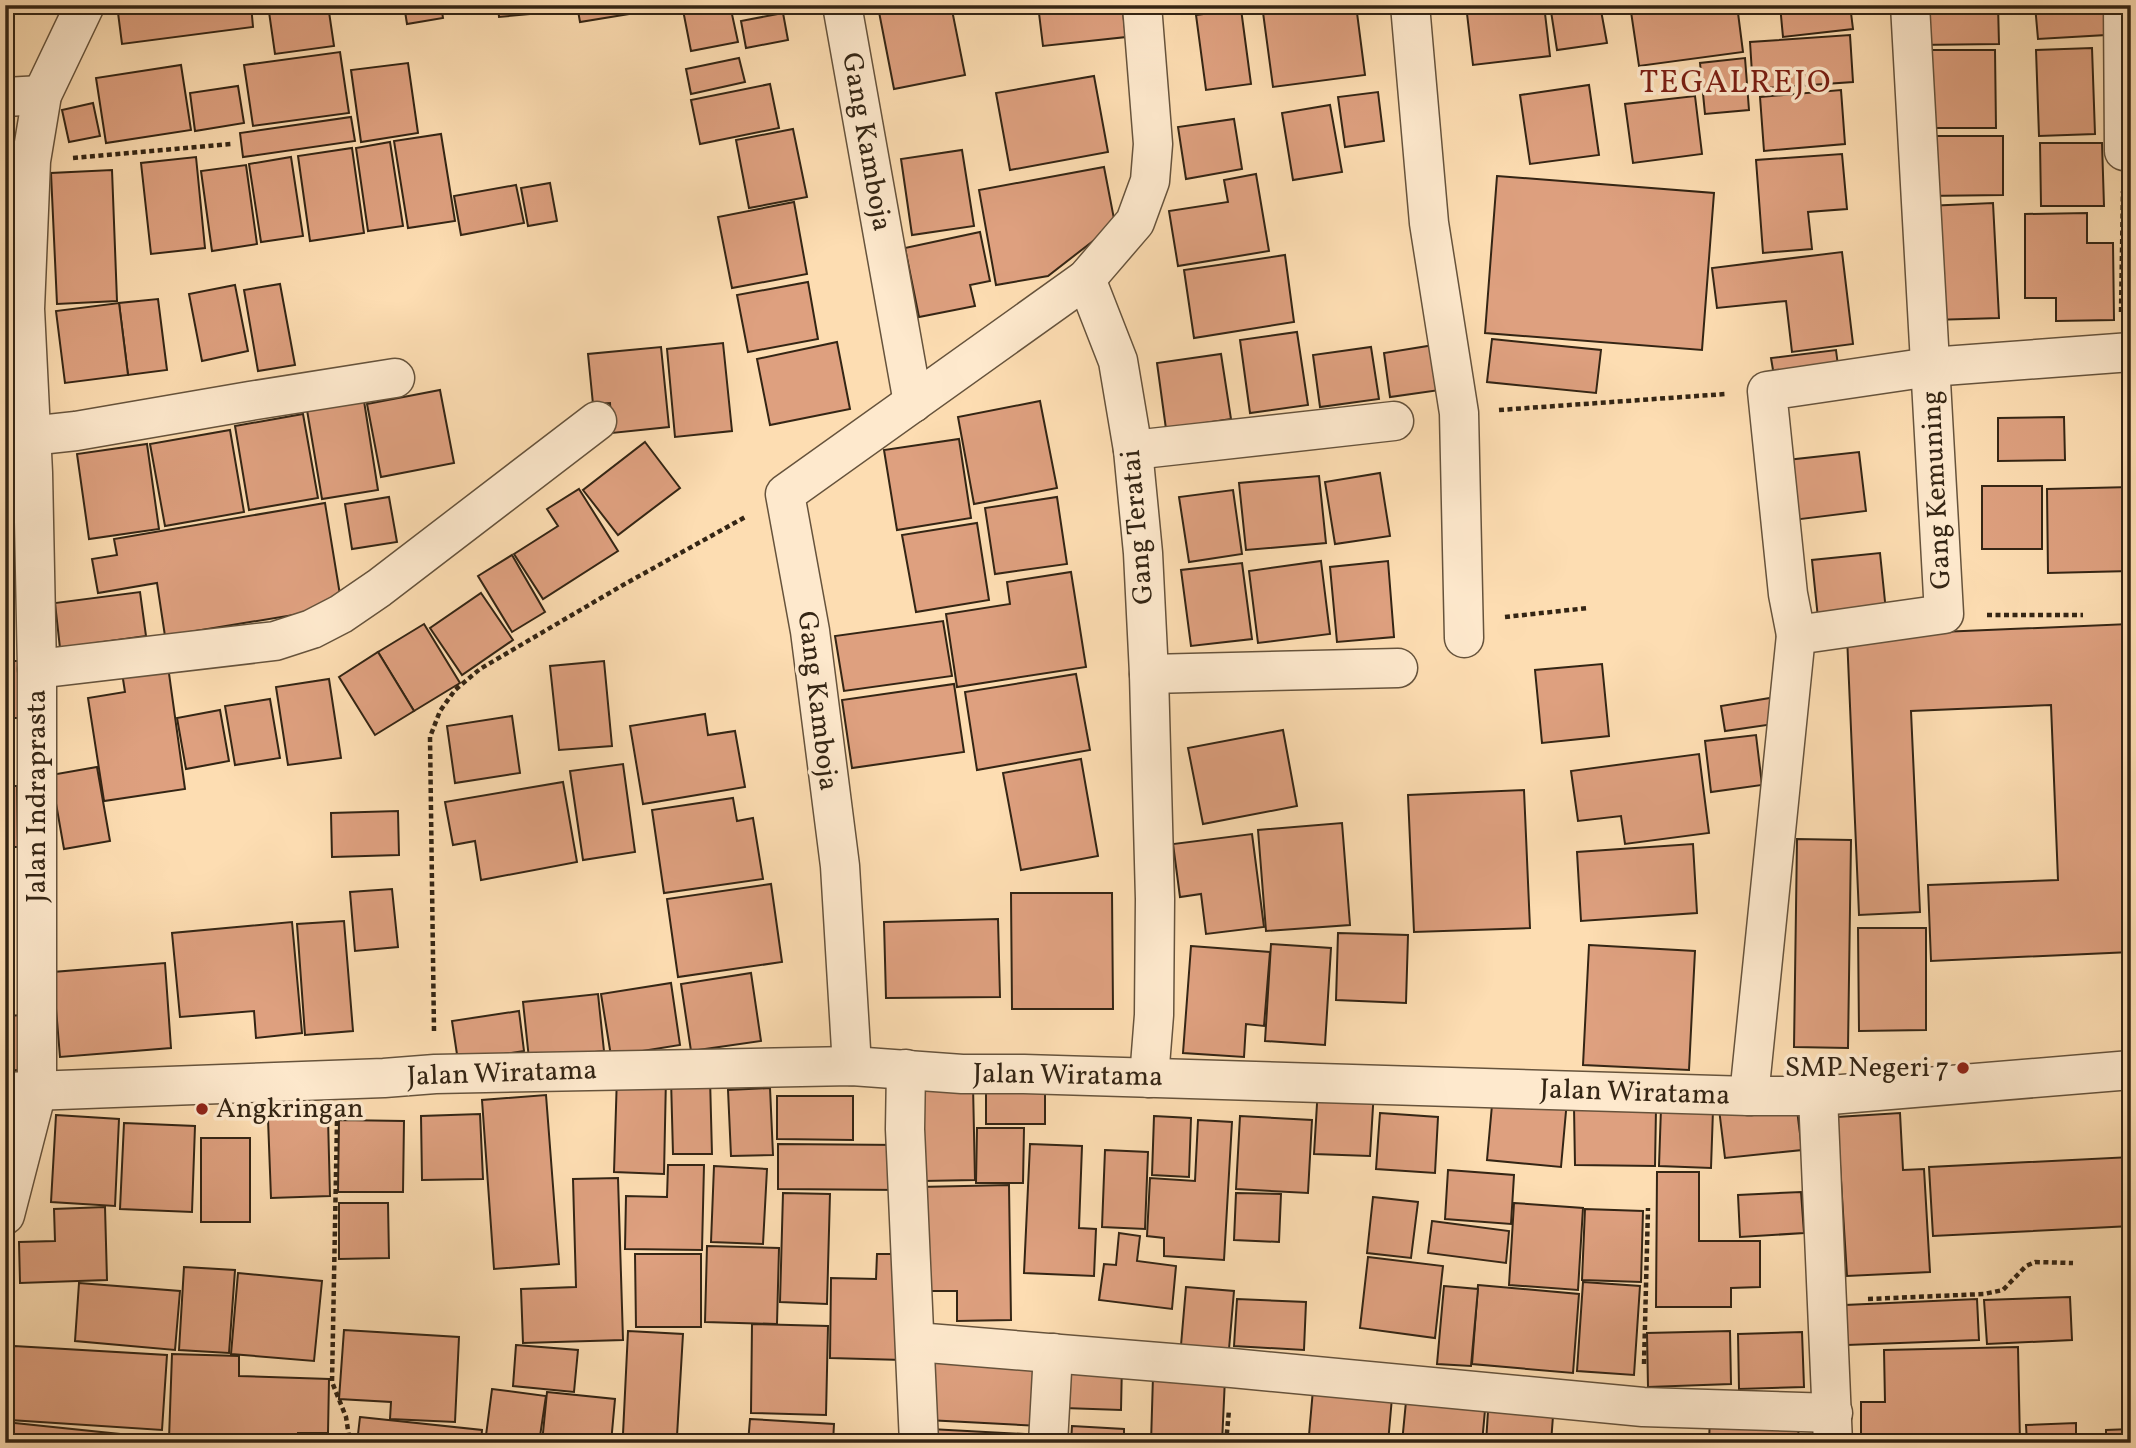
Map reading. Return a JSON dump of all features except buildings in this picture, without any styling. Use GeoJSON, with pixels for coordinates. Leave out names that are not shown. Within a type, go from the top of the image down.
{"type":"FeatureCollection","features":[{"type":"Feature","properties":{"kind":"street","name":"Jalan Indraprasta"},"geometry":{"type":"LineString","coordinates":[[5,1215],[21,1092],[37,669],[25,309],[31,161],[43,95],[85,5]]}},
{"type":"Feature","properties":{"kind":"street","name":"Gang Kamboja"},"geometry":{"type":"LineString","coordinates":[[842,5],[913,403]]}},
{"type":"Feature","properties":{"kind":"street"},"geometry":{"type":"LineString","coordinates":[[785,494],[1086,279],[1135,222],[1150,181],[1153,144],[1142,5]]}},
{"type":"Feature","properties":{"kind":"street"},"geometry":{"type":"LineString","coordinates":[[1410,5],[1429,223],[1459,413],[1464,630]]}},
{"type":"Feature","properties":{"kind":"street","name":"Gang Kemuning"},"geometry":{"type":"LineString","coordinates":[[1797,635],[1944,614],[1910,5]]}},
{"type":"Feature","properties":{"kind":"street"},"geometry":{"type":"LineString","coordinates":[[2123,5],[2124,151]]}},
{"type":"Feature","properties":{"kind":"street"},"geometry":{"type":"LineString","coordinates":[[5,97],[43,95]]}},
{"type":"Feature","properties":{"kind":"street","name":"Gang Teratai"},"geometry":{"type":"LineString","coordinates":[[1086,279],[1118,361],[1133,450],[1143,553],[1155,899],[1154,1015],[1149,1078]]}},
{"type":"Feature","properties":{"kind":"street"},"geometry":{"type":"LineString","coordinates":[[1749,1096],[1797,635],[1788,594],[1768,391],[1930,367],[2125,352]]}},
{"type":"Feature","properties":{"kind":"street"},"geometry":{"type":"LineString","coordinates":[[30,436],[76,431],[395,378]]}},
{"type":"Feature","properties":{"kind":"street"},"geometry":{"type":"LineString","coordinates":[[37,669],[275,641],[312,629],[341,614],[379,588],[597,421]]}},
{"type":"Feature","properties":{"kind":"street"},"geometry":{"type":"LineString","coordinates":[[1133,450],[1394,421]]}},
{"type":"Feature","properties":{"kind":"street","name":"Gang Kamboja"},"geometry":{"type":"LineString","coordinates":[[785,494],[810,631],[840,866],[852,1066]]}},
{"type":"Feature","properties":{"kind":"street"},"geometry":{"type":"LineString","coordinates":[[1149,674],[1398,668]]}},
{"type":"Feature","properties":{"kind":"street","name":"Jalan Wiratama"},"geometry":{"type":"LineString","coordinates":[[21,1092],[435,1074],[852,1066],[962,1074],[1818,1096],[2131,1070]]}},
{"type":"Feature","properties":{"kind":"street"},"geometry":{"type":"LineString","coordinates":[[906,1069],[905,1129],[919,1443]]}},
{"type":"Feature","properties":{"kind":"street"},"geometry":{"type":"LineString","coordinates":[[916,1342],[1643,1407],[1833,1428],[1818,1096]]}},
{"type":"Feature","properties":{"kind":"street"},"geometry":{"type":"LineString","coordinates":[[1048,1443],[1053,1353]]}},
{"type":"Feature","properties":{"kind":"path"},"geometry":{"type":"LineString","coordinates":[[31,161],[231,144]]}},
{"type":"Feature","properties":{"kind":"path"},"geometry":{"type":"LineString","coordinates":[[2124,151],[2125,352]]}},
{"type":"Feature","properties":{"kind":"path"},"geometry":{"type":"LineString","coordinates":[[1459,413],[1768,391]]}},
{"type":"Feature","properties":{"kind":"path"},"geometry":{"type":"LineString","coordinates":[[435,1074],[430,737],[440,711],[456,690],[480,669],[785,494]]}},
{"type":"Feature","properties":{"kind":"path"},"geometry":{"type":"LineString","coordinates":[[1464,630],[1588,608]]}},
{"type":"Feature","properties":{"kind":"path"},"geometry":{"type":"LineString","coordinates":[[1944,614],[2083,615]]}},
{"type":"Feature","properties":{"kind":"path"},"geometry":{"type":"LineString","coordinates":[[338,1079],[332,1382],[346,1417],[350,1443]]}},
{"type":"Feature","properties":{"kind":"path"},"geometry":{"type":"LineString","coordinates":[[1643,1407],[1648,1208]]}},
{"type":"Feature","properties":{"kind":"path"},"geometry":{"type":"LineString","coordinates":[[1829,1302],[1984,1294],[2003,1290],[2026,1266],[2035,1262],[2073,1263]]}},
{"type":"Feature","properties":{"kind":"place","name":"SMP Negeri 7"},"geometry":{"type":"Point","coordinates":[1963,1068]}},
{"type":"Feature","properties":{"kind":"place","name":"Angkringan"},"geometry":{"type":"Point","coordinates":[202,1109]}},
{"type":"Feature","properties":{"kind":"district","name":"TEGALREJO"},"geometry":{"type":"Point","coordinates":[1736,84]}}]}
